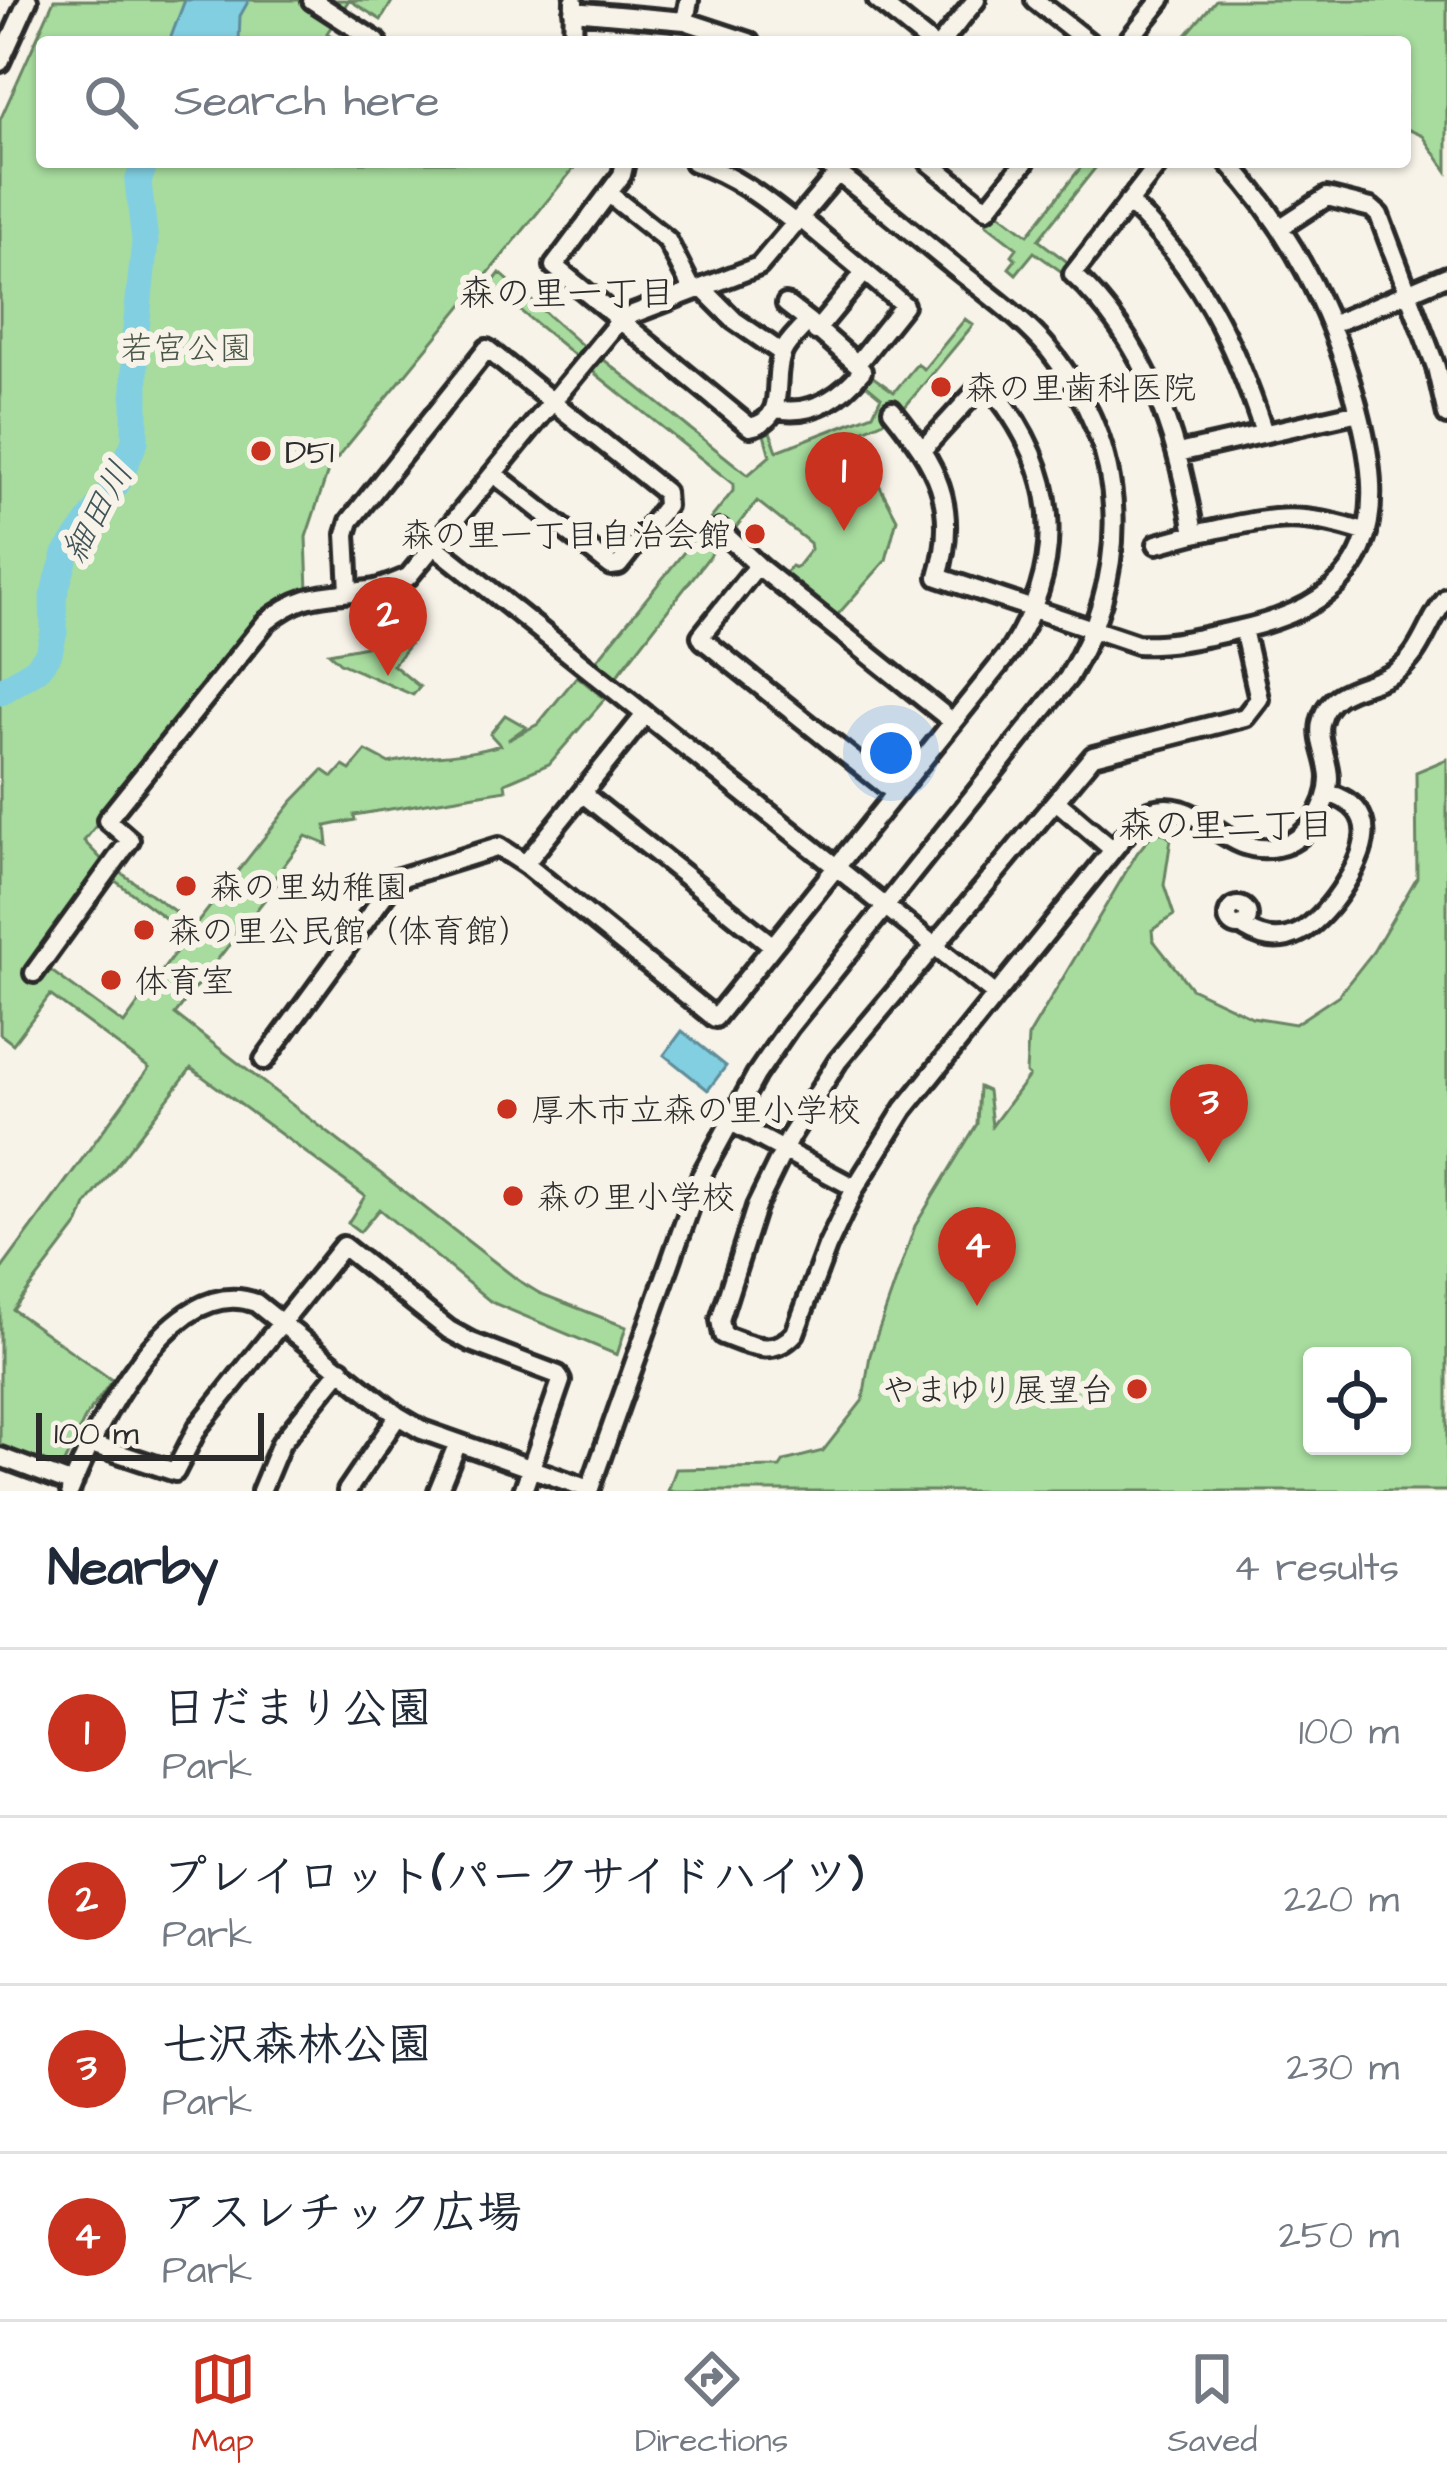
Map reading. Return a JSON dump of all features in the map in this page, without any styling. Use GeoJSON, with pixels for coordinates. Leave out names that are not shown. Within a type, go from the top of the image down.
{"type":"FeatureCollection","features":[{"type":"Feature","properties":{"kind":"street"},"geometry":{"type":"LineString","coordinates":[[0,62],[28,0]]}},
{"type":"Feature","properties":{"kind":"street"},"geometry":{"type":"LineString","coordinates":[[312,0],[366,36]]}},
{"type":"Feature","properties":{"kind":"street"},"geometry":{"type":"LineString","coordinates":[[685,21],[689,0]]}},
{"type":"Feature","properties":{"kind":"street"},"geometry":{"type":"LineString","coordinates":[[878,0],[922,36]]}},
{"type":"Feature","properties":{"kind":"street"},"geometry":{"type":"LineString","coordinates":[[947,36],[976,0]]}},
{"type":"Feature","properties":{"kind":"street"},"geometry":{"type":"LineString","coordinates":[[1035,0],[1080,36]]}},
{"type":"Feature","properties":{"kind":"street"},"geometry":{"type":"LineString","coordinates":[[1132,36],[1161,0]]}},
{"type":"Feature","properties":{"kind":"street"},"geometry":{"type":"LineString","coordinates":[[573,6],[685,21],[731,36]]}},
{"type":"Feature","properties":{"kind":"street"},"geometry":{"type":"LineString","coordinates":[[624,168],[554,266],[750,427],[762,424],[776,409],[782,353],[864,273]]}},
{"type":"Feature","properties":{"kind":"street"},"geometry":{"type":"LineString","coordinates":[[711,168],[759,194],[906,307],[857,364]]}},
{"type":"Feature","properties":{"kind":"street"},"geometry":{"type":"LineString","coordinates":[[34,973],[130,839],[107,820],[266,622],[313,594],[373,590],[408,577],[621,323],[633,314],[759,266],[798,222],[835,168]]}},
{"type":"Feature","properties":{"kind":"street"},"geometry":{"type":"LineString","coordinates":[[0,1457],[77,1487],[88,1443],[123,1386],[190,1310],[220,1298],[243,1298],[282,1322],[398,1415],[457,1444],[589,1490],[701,1177],[729,1121],[789,1027],[1068,678],[1094,629],[1112,568],[1109,474],[1093,421],[1078,392],[1025,325],[838,168]]}},
{"type":"Feature","properties":{"kind":"street"},"geometry":{"type":"LineString","coordinates":[[936,168],[987,209],[1020,168]]}},
{"type":"Feature","properties":{"kind":"street"},"geometry":{"type":"LineString","coordinates":[[1155,168],[1073,274],[1122,328],[1151,380],[1178,453],[1194,535]]}},
{"type":"Feature","properties":{"kind":"street"},"geometry":{"type":"LineString","coordinates":[[892,410],[924,448],[941,484],[945,550],[938,577],[1120,641],[1160,646],[1285,618],[1332,589],[1349,569],[1374,508],[1374,482],[1359,412],[1333,324],[1311,277],[1281,227],[1233,168]]}},
{"type":"Feature","properties":{"kind":"street"},"geometry":{"type":"LineString","coordinates":[[609,194],[667,240],[698,290],[782,353]]}},
{"type":"Feature","properties":{"kind":"street"},"geometry":{"type":"LineString","coordinates":[[1281,227],[1328,197],[1371,208],[1379,215],[1436,368],[1447,415]]}},
{"type":"Feature","properties":{"kind":"street"},"geometry":{"type":"LineString","coordinates":[[1128,202],[1178,255],[1223,324],[1264,433]]}},
{"type":"Feature","properties":{"kind":"street"},"geometry":{"type":"LineString","coordinates":[[1333,324],[1447,276]]}},
{"type":"Feature","properties":{"kind":"street"},"geometry":{"type":"LineString","coordinates":[[776,409],[794,412],[839,398],[862,371],[786,304]]}},
{"type":"Feature","properties":{"kind":"street"},"geometry":{"type":"LineString","coordinates":[[349,591],[346,534],[350,521],[487,349],[665,492],[666,506],[619,565],[611,566],[494,474]]}},
{"type":"Feature","properties":{"kind":"street"},"geometry":{"type":"LineString","coordinates":[[264,1060],[397,879],[499,847],[715,1018],[1010,651],[1032,609],[1051,534],[1047,494],[1031,446],[1009,409],[989,385],[979,388],[924,448]]}},
{"type":"Feature","properties":{"kind":"street"},"geometry":{"type":"LineString","coordinates":[[1178,453],[1359,412]]}},
{"type":"Feature","properties":{"kind":"street"},"geometry":{"type":"LineString","coordinates":[[1157,544],[1283,517],[1306,516],[1367,533]]}},
{"type":"Feature","properties":{"kind":"street"},"geometry":{"type":"LineString","coordinates":[[720,530],[953,722]]}},
{"type":"Feature","properties":{"kind":"street"},"geometry":{"type":"LineString","coordinates":[[436,547],[996,995]]}},
{"type":"Feature","properties":{"kind":"street"},"geometry":{"type":"LineString","coordinates":[[762,569],[753,571],[701,636],[703,640],[895,794]]}},
{"type":"Feature","properties":{"kind":"street"},"geometry":{"type":"LineString","coordinates":[[1243,629],[1259,699],[1245,717],[1101,751],[838,1061],[782,1151],[756,1207],[720,1320],[723,1335],[760,1348],[786,1343],[795,1333],[855,1188],[904,1109],[1142,814],[1166,806],[1192,812],[1244,847],[1279,848],[1299,838],[1328,793],[1330,776],[1321,735],[1325,712],[1343,692],[1377,681],[1404,665],[1424,642],[1437,609],[1447,598]]}},
{"type":"Feature","properties":{"kind":"street"},"geometry":{"type":"LineString","coordinates":[[525,864],[644,716]]}},
{"type":"Feature","properties":{"kind":"street"},"geometry":{"type":"LineString","coordinates":[[1235,899],[1246,910],[1246,929],[1270,939],[1286,939],[1309,929],[1366,848],[1355,807],[1328,793]]}},
{"type":"Feature","properties":{"kind":"street"},"geometry":{"type":"LineString","coordinates":[[583,794],[773,946]]}},
{"type":"Feature","properties":{"kind":"street"},"geometry":{"type":"LineString","coordinates":[[1056,801],[1112,849]]}},
{"type":"Feature","properties":{"kind":"street"},"geometry":{"type":"LineString","coordinates":[[729,1121],[855,1188]]}},
{"type":"Feature","properties":{"kind":"street"},"geometry":{"type":"LineString","coordinates":[[88,1443],[175,1472],[198,1427],[343,1246],[449,1330],[561,1381],[523,1491]]}},
{"type":"Feature","properties":{"kind":"street"},"geometry":{"type":"LineString","coordinates":[[261,1491],[281,1443],[340,1369]]}},
{"type":"Feature","properties":{"kind":"street"},"geometry":{"type":"LineString","coordinates":[[347,1491],[398,1415]]}},
{"type":"Feature","properties":{"kind":"street"},"geometry":{"type":"LineString","coordinates":[[437,1491],[457,1444]]}},
{"type":"Feature","properties":{"kind":"green space","name":"若宮公園"},"geometry":{"type":"Polygon","coordinates":[[[54,0],[349,0],[327,33],[331,36],[38,36],[54,0]]]}},
{"type":"Feature","properties":{"kind":"green space"},"geometry":{"type":"Polygon","coordinates":[[[349,0],[393,0],[381,20],[349,0]]]}},
{"type":"Feature","properties":{"kind":"green space"},"geometry":{"type":"Polygon","coordinates":[[[1216,0],[1447,0],[1447,171],[1423,136],[1411,131],[1411,36],[1185,36],[1216,0]]]}},
{"type":"Feature","properties":{"kind":"green space","name":"若宮公園"},"geometry":{"type":"Polygon","coordinates":[[[36,40],[36,168],[574,168],[329,468],[306,537],[308,590],[264,613],[84,841],[104,862],[36,960],[124,1024],[188,935],[114,880],[120,872],[195,926],[292,802],[323,770],[333,777],[343,766],[350,770],[366,751],[389,763],[500,745],[490,734],[505,715],[526,727],[508,740],[538,724],[577,676],[605,699],[549,764],[505,783],[506,790],[354,815],[355,820],[326,826],[328,845],[306,836],[272,881],[276,885],[175,1014],[518,1280],[626,1327],[617,1355],[491,1302],[379,1209],[360,1232],[348,1223],[365,1196],[191,1068],[13,1310],[112,1380],[85,1418],[59,1474],[0,1465],[0,1271],[149,1068],[50,995],[13,1044],[0,1034],[0,120],[36,40]]]}},
{"type":"Feature","properties":{"kind":"green space"},"geometry":{"type":"Polygon","coordinates":[[[1080,168],[1095,168],[1038,240],[1069,263],[1062,272],[1034,252],[1016,274],[1009,268],[1017,248],[986,224],[995,210],[1028,235],[1080,168]]]}},
{"type":"Feature","properties":{"kind":"green space"},"geometry":{"type":"Polygon","coordinates":[[[500,273],[585,348],[578,358],[490,286],[500,273]]]}},
{"type":"Feature","properties":{"kind":"green space"},"geometry":{"type":"Polygon","coordinates":[[[965,319],[973,325],[899,414],[853,435],[897,519],[886,560],[833,620],[782,577],[791,566],[796,568],[811,549],[810,543],[757,501],[613,681],[593,665],[733,491],[733,484],[592,371],[603,359],[748,475],[770,456],[763,431],[768,426],[777,451],[873,414],[881,397],[863,382],[869,374],[894,392],[917,364],[924,369],[965,319]]]}},
{"type":"Feature","properties":{"kind":"green space"},"geometry":{"type":"Polygon","coordinates":[[[412,641],[393,665],[420,687],[413,695],[340,663],[329,653],[412,641]]]}},
{"type":"Feature","properties":{"kind":"green space"},"geometry":{"type":"Polygon","coordinates":[[[1447,759],[1447,1491],[668,1491],[676,1469],[780,1467],[784,1461],[823,1451],[863,1400],[870,1355],[915,1226],[977,1124],[979,1087],[988,1091],[992,1126],[1029,1076],[1028,1037],[1153,833],[1171,839],[1164,885],[1174,915],[1152,930],[1153,940],[1191,988],[1252,1017],[1295,1024],[1339,995],[1373,952],[1417,877],[1416,772],[1447,759]]]}},
{"type":"Feature","properties":{"kind":"water"},"geometry":{"type":"Polygon","coordinates":[[[185,0],[249,0],[240,16],[239,36],[171,36],[185,0]]]}},
{"type":"Feature","properties":{"kind":"water"},"geometry":{"type":"Polygon","coordinates":[[[682,1031],[726,1066],[708,1090],[664,1055],[682,1031]]]}},
{"type":"Feature","properties":{"kind":"waterway","name":"細田川"},"geometry":{"type":"LineString","coordinates":[[0,692],[36,670],[49,653],[53,597],[66,554],[118,481],[135,441],[135,339],[145,241],[138,182],[143,168]]}},
{"type":"Feature","properties":{"kind":"place","name":"森の里歯科医院"},"geometry":{"type":"Point","coordinates":[941,387]}},
{"type":"Feature","properties":{"kind":"place","name":"D51"},"geometry":{"type":"Point","coordinates":[261,451]}},
{"type":"Feature","properties":{"kind":"place","name":"日だまり公園"},"geometry":{"type":"Point","coordinates":[844,531]}},
{"type":"Feature","properties":{"kind":"place","name":"森の里一丁目自治会館"},"geometry":{"type":"Point","coordinates":[755,534]}},
{"type":"Feature","properties":{"kind":"place","name":"プレイロット(パークサイドハイツ)"},"geometry":{"type":"Point","coordinates":[388,676]}},
{"type":"Feature","properties":{"kind":"place","name":"森の里幼稚園"},"geometry":{"type":"Point","coordinates":[186,886]}},
{"type":"Feature","properties":{"kind":"place","name":"森の里公民館（体育館）"},"geometry":{"type":"Point","coordinates":[144,930]}},
{"type":"Feature","properties":{"kind":"place","name":"体育室"},"geometry":{"type":"Point","coordinates":[111,980]}},
{"type":"Feature","properties":{"kind":"place","name":"厚木市立森の里小学校"},"geometry":{"type":"Point","coordinates":[507,1109]}},
{"type":"Feature","properties":{"kind":"place","name":"七沢森林公園"},"geometry":{"type":"Point","coordinates":[1209,1163]}},
{"type":"Feature","properties":{"kind":"place","name":"森の里小学校"},"geometry":{"type":"Point","coordinates":[513,1196]}},
{"type":"Feature","properties":{"kind":"place","name":"アスレチック広場"},"geometry":{"type":"Point","coordinates":[977,1306]}},
{"type":"Feature","properties":{"kind":"place","name":"やまゆり展望台"},"geometry":{"type":"Point","coordinates":[1137,1389]}},
{"type":"Feature","properties":{"kind":"district","name":"森の里一丁目"},"geometry":{"type":"Point","coordinates":[567,292]}},
{"type":"Feature","properties":{"kind":"district","name":"森の里二丁目"},"geometry":{"type":"Point","coordinates":[1226,824]}}]}
